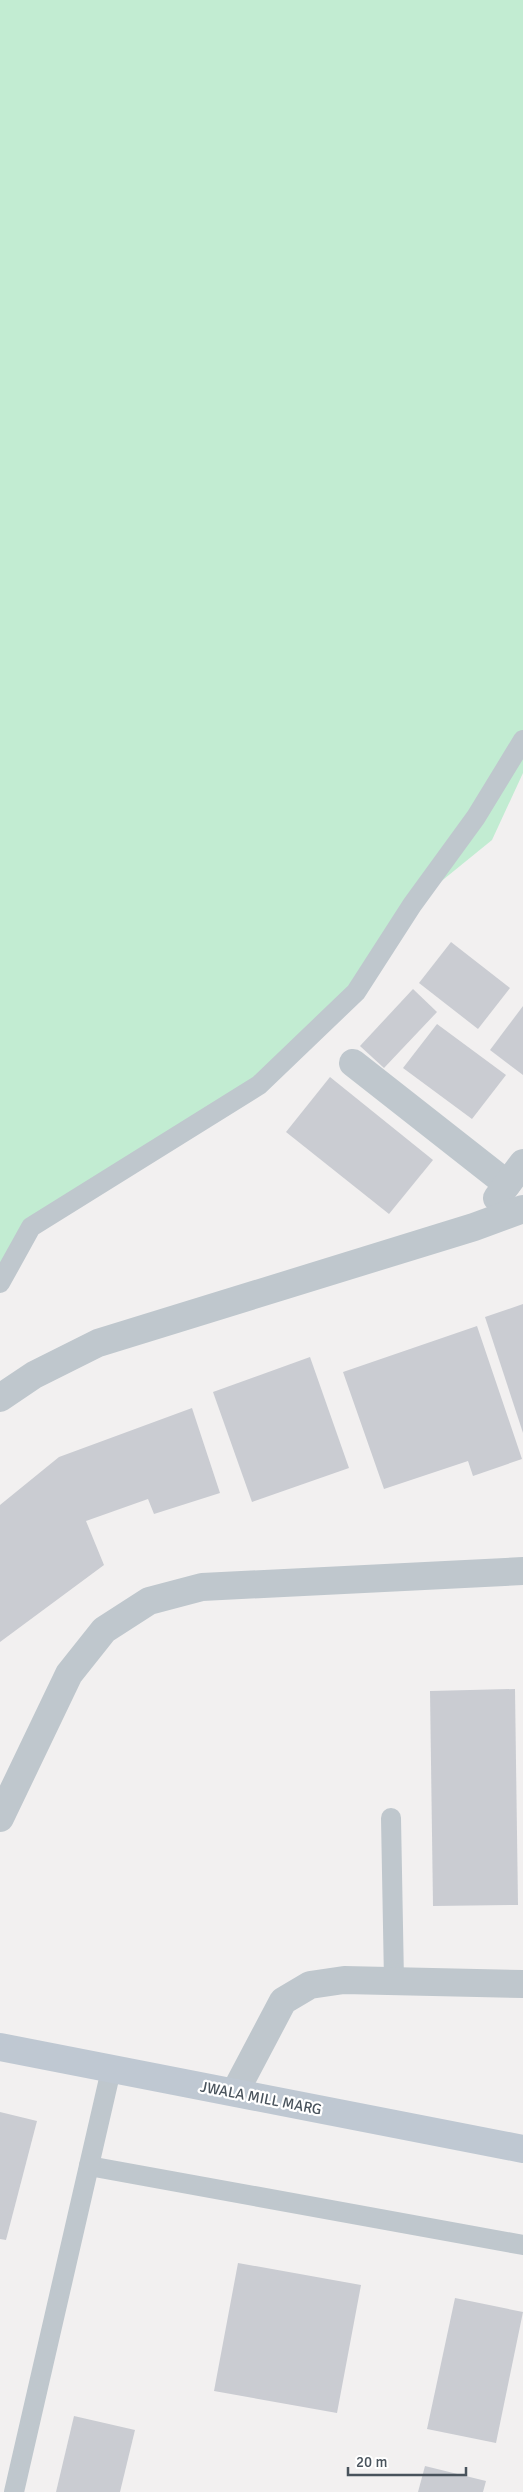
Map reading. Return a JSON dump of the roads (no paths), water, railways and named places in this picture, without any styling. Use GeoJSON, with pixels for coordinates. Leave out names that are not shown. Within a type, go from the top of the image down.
{"type":"FeatureCollection","features":[{"type":"Feature","properties":{"kind":"street"},"geometry":{"type":"LineString","coordinates":[[353,1063],[507,1184]]}},
{"type":"Feature","properties":{"kind":"street"},"geometry":{"type":"LineString","coordinates":[[474,1226],[523,1163]]}},
{"type":"Feature","properties":{"kind":"street"},"geometry":{"type":"LineString","coordinates":[[0,1398],[34,1374],[98,1343],[523,1209]]}},
{"type":"Feature","properties":{"kind":"street"},"geometry":{"type":"LineString","coordinates":[[0,1818],[69,1674],[104,1630],[149,1601],[202,1587],[523,1571]]}},
{"type":"Feature","properties":{"kind":"street"},"geometry":{"type":"LineString","coordinates":[[235,2092],[283,2001],[310,1985],[344,1980],[523,1984]]}},
{"type":"Feature","properties":{"kind":"street","name":"JWALA MILL MARG"},"geometry":{"type":"LineString","coordinates":[[0,2047],[523,2149]]}},
{"type":"Feature","properties":{"kind":"lane"},"geometry":{"type":"LineString","coordinates":[[0,1283],[31,1227],[259,1085],[356,992],[412,905],[476,817],[523,740]]}},
{"type":"Feature","properties":{"kind":"lane"},"geometry":{"type":"LineString","coordinates":[[391,1818],[394,1981]]}},
{"type":"Feature","properties":{"kind":"lane"},"geometry":{"type":"LineString","coordinates":[[14,2492],[111,2070]]}},
{"type":"Feature","properties":{"kind":"lane"},"geometry":{"type":"LineString","coordinates":[[89,2166],[523,2245]]}}]}
